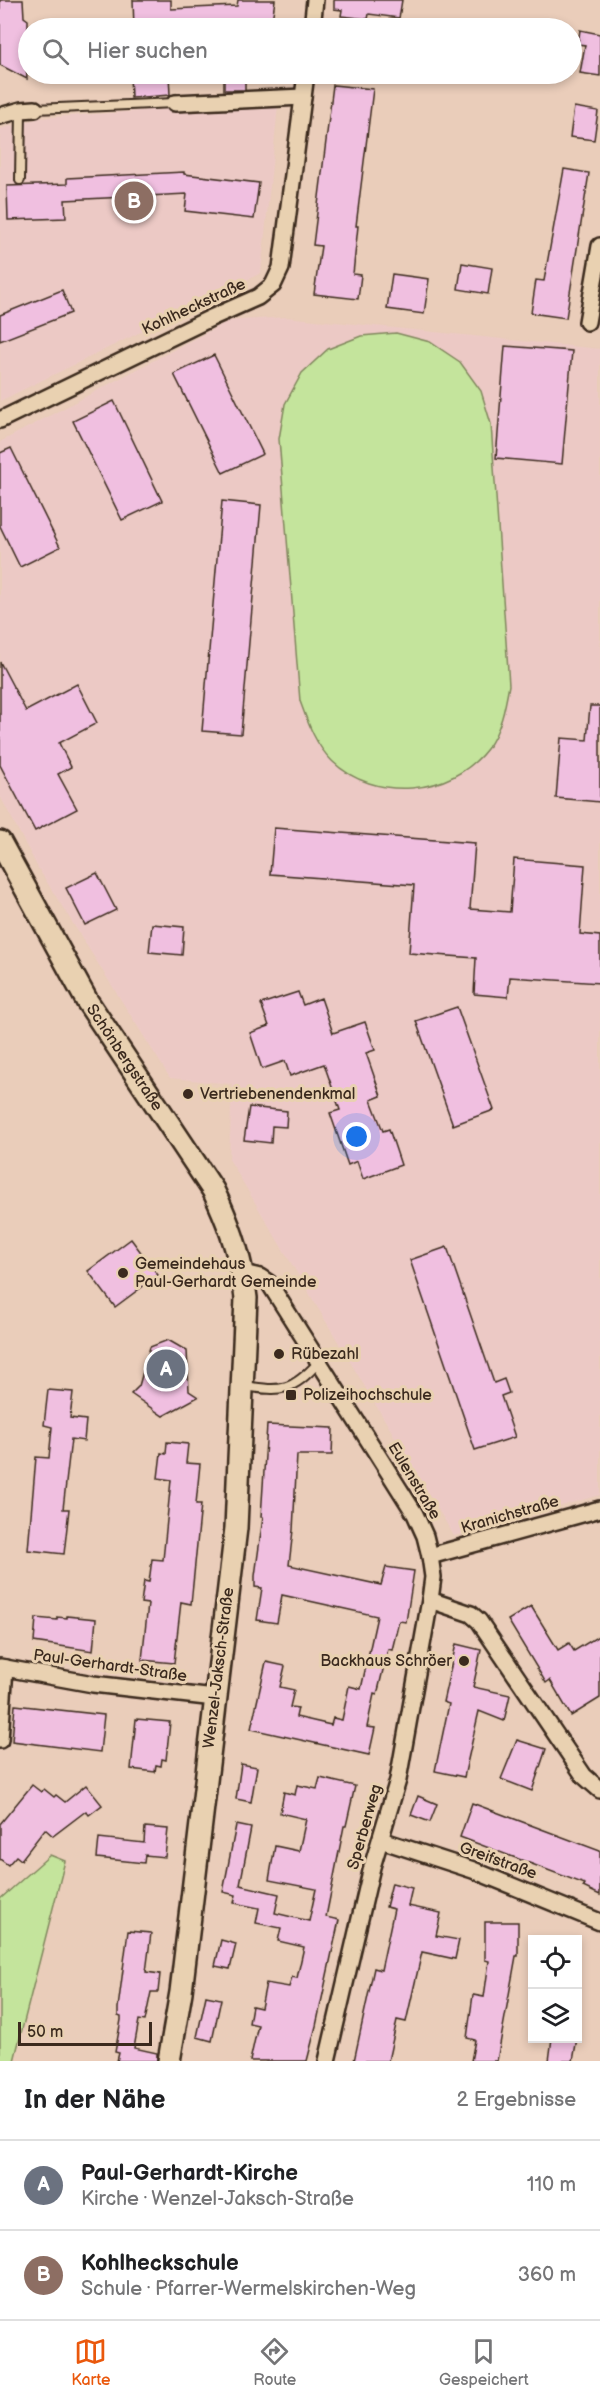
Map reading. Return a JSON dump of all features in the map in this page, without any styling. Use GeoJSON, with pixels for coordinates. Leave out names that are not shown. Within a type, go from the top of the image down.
{"type":"FeatureCollection","features":[{"type":"Feature","properties":{"kind":"street"},"geometry":{"type":"LineString","coordinates":[[313,18],[315,0]]}},
{"type":"Feature","properties":{"kind":"street","name":"Kohlheckstraße"},"geometry":{"type":"LineString","coordinates":[[0,420],[258,297],[273,285],[281,268],[305,84]]}},
{"type":"Feature","properties":{"kind":"street"},"geometry":{"type":"LineString","coordinates":[[175,103],[303,97]]}},
{"type":"Feature","properties":{"kind":"street"},"geometry":{"type":"LineString","coordinates":[[0,116],[28,110]]}},
{"type":"Feature","properties":{"kind":"street"},"geometry":{"type":"LineString","coordinates":[[587,322],[600,246]]}},
{"type":"Feature","properties":{"kind":"street","name":"Schönbergstraße"},"geometry":{"type":"LineString","coordinates":[[0,842],[87,1000],[213,1190],[228,1221],[243,1273]]}},
{"type":"Feature","properties":{"kind":"street","name":"Eulenstraße"},"geometry":{"type":"LineString","coordinates":[[243,1273],[260,1277],[269,1283],[415,1514],[426,1536],[430,1556],[433,1577],[430,1600]]}},
{"type":"Feature","properties":{"kind":"street","name":"Wenzel-Jaksch-Straße"},"geometry":{"type":"LineString","coordinates":[[169,2061],[181,1992],[236,1528],[244,1386],[246,1298],[243,1273]]}},
{"type":"Feature","properties":{"kind":"street","name":"Kranichstraße"},"geometry":{"type":"LineString","coordinates":[[430,1556],[600,1509]]}},
{"type":"Feature","properties":{"kind":"street"},"geometry":{"type":"LineString","coordinates":[[430,1600],[471,1614],[479,1622],[584,1776],[600,1790]]}},
{"type":"Feature","properties":{"kind":"street","name":"Sperberweg"},"geometry":{"type":"LineString","coordinates":[[327,2061],[372,1867],[398,1780],[430,1600]]}},
{"type":"Feature","properties":{"kind":"street"},"geometry":{"type":"LineString","coordinates":[[0,1740],[3,1667]]}},
{"type":"Feature","properties":{"kind":"street","name":"Paul-Gerhardt-Straße"},"geometry":{"type":"LineString","coordinates":[[3,1667],[93,1684],[215,1698]]}},
{"type":"Feature","properties":{"kind":"street","name":"Greifstraße"},"geometry":{"type":"LineString","coordinates":[[381,1840],[473,1870],[600,1922]]}},
{"type":"Feature","properties":{"kind":"lane"},"geometry":{"type":"LineString","coordinates":[[20,180],[28,110],[175,103]]}},
{"type":"Feature","properties":{"kind":"lane"},"geometry":{"type":"LineString","coordinates":[[244,1386],[266,1389],[287,1388],[307,1375],[318,1363]]}},
{"type":"Feature","properties":{"kind":"shaded area"},"geometry":{"type":"Polygon","coordinates":[[[278,106],[261,273],[0,401],[0,129],[40,118],[166,109],[278,106]]]}},
{"type":"Feature","properties":{"kind":"shaded area"},"geometry":{"type":"Polygon","coordinates":[[[286,317],[600,349],[600,1495],[454,1536],[229,1159],[232,1084],[170,1078],[38,868],[0,796],[0,442],[228,321],[286,317]]]}},
{"type":"Feature","properties":{"kind":"green space"},"geometry":{"type":"Polygon","coordinates":[[[396,333],[430,342],[460,362],[481,391],[491,424],[509,685],[504,710],[492,742],[472,765],[454,776],[433,784],[412,788],[390,788],[369,783],[349,774],[326,754],[306,717],[300,701],[279,439],[285,404],[302,373],[328,349],[361,336],[396,333]]]}},
{"type":"Feature","properties":{"kind":"green space"},"geometry":{"type":"Polygon","coordinates":[[[50,1855],[65,1861],[14,2061],[0,2061],[0,1899],[50,1855]]]}},
{"type":"Feature","properties":{"kind":"building"},"geometry":{"type":"Polygon","coordinates":[[[0,0],[23,0],[25,18],[18,18],[18,74],[0,65],[0,0]]]}},
{"type":"Feature","properties":{"kind":"building"},"geometry":{"type":"Polygon","coordinates":[[[133,0],[171,0],[171,9],[237,6],[238,0],[275,0],[272,18],[134,18],[133,0]]]}},
{"type":"Feature","properties":{"kind":"building"},"geometry":{"type":"Polygon","coordinates":[[[334,0],[402,0],[399,18],[369,14],[368,18],[341,16],[342,10],[334,9],[334,0]]]}},
{"type":"Feature","properties":{"kind":"building"},"geometry":{"type":"Polygon","coordinates":[[[582,30],[600,34],[600,76],[582,73],[585,45],[582,45],[582,30]]]}},
{"type":"Feature","properties":{"kind":"building"},"geometry":{"type":"Polygon","coordinates":[[[130,84],[169,84],[170,95],[131,98],[130,84]]]}},
{"type":"Feature","properties":{"kind":"building"},"geometry":{"type":"Polygon","coordinates":[[[224,84],[245,84],[245,90],[224,90],[224,84]]]}},
{"type":"Feature","properties":{"kind":"building"},"geometry":{"type":"Polygon","coordinates":[[[333,85],[373,89],[356,226],[358,226],[353,274],[361,275],[358,299],[314,294],[321,246],[313,245],[333,85]]]}},
{"type":"Feature","properties":{"kind":"building"},"geometry":{"type":"Polygon","coordinates":[[[574,107],[598,111],[594,140],[570,137],[574,107]]]}},
{"type":"Feature","properties":{"kind":"building"},"geometry":{"type":"Polygon","coordinates":[[[564,169],[589,173],[566,318],[531,313],[536,280],[544,281],[564,169]]]}},
{"type":"Feature","properties":{"kind":"building"},"geometry":{"type":"Polygon","coordinates":[[[184,172],[184,174],[259,183],[254,219],[185,211],[187,194],[65,200],[66,218],[8,220],[7,186],[67,184],[67,178],[184,172]]]}},
{"type":"Feature","properties":{"kind":"building"},"geometry":{"type":"Polygon","coordinates":[[[462,263],[492,268],[488,294],[458,289],[462,263]]]}},
{"type":"Feature","properties":{"kind":"building"},"geometry":{"type":"Polygon","coordinates":[[[392,274],[429,279],[424,314],[387,309],[392,274]]]}},
{"type":"Feature","properties":{"kind":"building"},"geometry":{"type":"Polygon","coordinates":[[[62,290],[71,313],[0,341],[0,315],[62,290]]]}},
{"type":"Feature","properties":{"kind":"building"},"geometry":{"type":"Polygon","coordinates":[[[505,346],[572,351],[562,464],[496,458],[505,346]]]}},
{"type":"Feature","properties":{"kind":"building"},"geometry":{"type":"Polygon","coordinates":[[[214,355],[263,454],[223,473],[174,374],[214,355]]]}},
{"type":"Feature","properties":{"kind":"building"},"geometry":{"type":"Polygon","coordinates":[[[114,401],[162,501],[122,520],[73,421],[114,401]]]}},
{"type":"Feature","properties":{"kind":"building"},"geometry":{"type":"Polygon","coordinates":[[[11,448],[60,547],[20,567],[0,526],[0,453],[11,448]]]}},
{"type":"Feature","properties":{"kind":"building"},"geometry":{"type":"Polygon","coordinates":[[[222,501],[261,505],[241,734],[202,731],[222,501]]]}},
{"type":"Feature","properties":{"kind":"building"},"geometry":{"type":"Polygon","coordinates":[[[0,662],[26,711],[77,684],[97,723],[59,743],[71,767],[58,774],[77,809],[35,831],[0,765],[0,662]]]}},
{"type":"Feature","properties":{"kind":"building"},"geometry":{"type":"Polygon","coordinates":[[[590,706],[600,706],[600,802],[556,798],[561,738],[587,740],[590,706]]]}},
{"type":"Feature","properties":{"kind":"building"},"geometry":{"type":"Polygon","coordinates":[[[274,828],[475,843],[470,909],[510,912],[514,859],[585,865],[580,934],[600,936],[600,983],[510,977],[508,997],[474,994],[476,958],[409,953],[414,885],[270,874],[274,828]]]}},
{"type":"Feature","properties":{"kind":"building"},"geometry":{"type":"Polygon","coordinates":[[[97,873],[116,910],[85,925],[66,888],[97,873]]]}},
{"type":"Feature","properties":{"kind":"building"},"geometry":{"type":"Polygon","coordinates":[[[152,924],[184,927],[182,955],[149,952],[152,924]]]}},
{"type":"Feature","properties":{"kind":"building"},"geometry":{"type":"Polygon","coordinates":[[[298,992],[303,1005],[321,998],[333,1033],[365,1022],[375,1050],[366,1053],[381,1096],[371,1100],[383,1131],[389,1129],[401,1165],[363,1179],[357,1161],[348,1165],[330,1113],[340,1110],[324,1064],[290,1076],[285,1061],[262,1069],[250,1033],[269,1026],[261,1004],[298,992]]]}},
{"type":"Feature","properties":{"kind":"building"},"geometry":{"type":"Polygon","coordinates":[[[457,1007],[494,1110],[453,1125],[416,1021],[457,1007]]]}},
{"type":"Feature","properties":{"kind":"building"},"geometry":{"type":"Polygon","coordinates":[[[249,1107],[287,1111],[286,1127],[272,1126],[271,1143],[244,1140],[249,1107]]]}},
{"type":"Feature","properties":{"kind":"building","name":"Gemeindehaus Paul-Gerhardt Gemeinde"},"geometry":{"type":"Polygon","coordinates":[[[131,1239],[158,1275],[115,1307],[88,1271],[131,1239]]]}},
{"type":"Feature","properties":{"kind":"building"},"geometry":{"type":"Polygon","coordinates":[[[447,1247],[494,1383],[504,1379],[509,1393],[501,1396],[515,1437],[475,1450],[410,1260],[447,1247]]]}},
{"type":"Feature","properties":{"kind":"building"},"geometry":{"type":"Polygon","coordinates":[[[168,1340],[187,1351],[189,1391],[198,1397],[163,1416],[131,1394],[139,1386],[150,1347],[168,1340]]]}},
{"type":"Feature","properties":{"kind":"building"},"geometry":{"type":"Polygon","coordinates":[[[48,1390],[73,1392],[70,1418],[86,1420],[84,1441],[71,1439],[63,1509],[69,1509],[64,1554],[28,1550],[36,1457],[49,1458],[52,1427],[44,1425],[48,1390]]]}},
{"type":"Feature","properties":{"kind":"building"},"geometry":{"type":"Polygon","coordinates":[[[267,1425],[333,1428],[332,1455],[297,1455],[289,1565],[381,1585],[386,1567],[414,1571],[406,1622],[399,1621],[392,1650],[388,1649],[377,1695],[374,1694],[367,1727],[375,1728],[369,1755],[251,1729],[266,1662],[285,1666],[280,1687],[294,1690],[290,1707],[298,1708],[296,1717],[331,1725],[333,1718],[342,1720],[349,1686],[361,1689],[377,1616],[282,1595],[277,1623],[257,1620],[262,1588],[255,1587],[255,1576],[263,1517],[261,1517],[267,1425]]]}},
{"type":"Feature","properties":{"kind":"building"},"geometry":{"type":"Polygon","coordinates":[[[167,1442],[188,1444],[186,1463],[200,1464],[196,1504],[201,1504],[191,1604],[181,1602],[174,1663],[142,1660],[148,1604],[141,1603],[144,1581],[149,1582],[152,1559],[163,1560],[171,1480],[158,1478],[161,1453],[166,1454],[167,1442]]]}},
{"type":"Feature","properties":{"kind":"building"},"geometry":{"type":"Polygon","coordinates":[[[531,1606],[558,1650],[569,1643],[574,1651],[600,1635],[600,1698],[571,1716],[550,1680],[546,1683],[508,1620],[531,1606]]]}},
{"type":"Feature","properties":{"kind":"building"},"geometry":{"type":"Polygon","coordinates":[[[67,1616],[96,1619],[93,1651],[34,1642],[36,1618],[57,1620],[57,1617],[67,1618],[67,1616]]]}},
{"type":"Feature","properties":{"kind":"building"},"geometry":{"type":"Polygon","coordinates":[[[456,1644],[481,1650],[473,1687],[510,1695],[504,1721],[479,1711],[464,1777],[435,1771],[449,1704],[443,1702],[456,1644]]]}},
{"type":"Feature","properties":{"kind":"building"},"geometry":{"type":"Polygon","coordinates":[[[15,1705],[104,1715],[100,1752],[12,1741],[15,1705]]]}},
{"type":"Feature","properties":{"kind":"building"},"geometry":{"type":"Polygon","coordinates":[[[136,1719],[170,1722],[166,1760],[162,1759],[161,1766],[156,1765],[155,1772],[131,1769],[136,1719]]]}},
{"type":"Feature","properties":{"kind":"building"},"geometry":{"type":"Polygon","coordinates":[[[517,1740],[546,1749],[532,1791],[501,1779],[517,1740]]]}},
{"type":"Feature","properties":{"kind":"building"},"geometry":{"type":"Polygon","coordinates":[[[241,1764],[257,1767],[251,1802],[236,1799],[241,1764]]]}},
{"type":"Feature","properties":{"kind":"building"},"geometry":{"type":"Polygon","coordinates":[[[320,1778],[355,1786],[346,1826],[344,1826],[326,1917],[339,1920],[316,2026],[307,2061],[250,2061],[258,2025],[249,2023],[252,2006],[261,2008],[266,1983],[289,1987],[292,1977],[297,1978],[304,1947],[278,1941],[281,1928],[256,1923],[259,1908],[234,1903],[236,1895],[223,1892],[236,1825],[251,1828],[240,1885],[279,1894],[275,1913],[309,1921],[316,1889],[269,1880],[275,1846],[299,1851],[306,1819],[280,1813],[284,1792],[295,1795],[297,1785],[317,1789],[320,1778]]]}},
{"type":"Feature","properties":{"kind":"building"},"geometry":{"type":"Polygon","coordinates":[[[32,1785],[41,1792],[44,1789],[54,1797],[56,1795],[65,1802],[86,1785],[102,1805],[89,1815],[86,1811],[53,1836],[45,1829],[21,1860],[16,1856],[8,1865],[0,1859],[0,1824],[32,1785]]]}},
{"type":"Feature","properties":{"kind":"building"},"geometry":{"type":"Polygon","coordinates":[[[418,1796],[437,1804],[430,1822],[411,1815],[418,1796]]]}},
{"type":"Feature","properties":{"kind":"building"},"geometry":{"type":"Polygon","coordinates":[[[472,1803],[600,1851],[600,1895],[583,1887],[585,1884],[460,1837],[472,1803]]]}},
{"type":"Feature","properties":{"kind":"building"},"geometry":{"type":"Polygon","coordinates":[[[145,1827],[168,1829],[165,1857],[145,1855],[144,1863],[97,1858],[99,1838],[144,1843],[145,1827]]]}},
{"type":"Feature","properties":{"kind":"building"},"geometry":{"type":"Polygon","coordinates":[[[392,1883],[412,1888],[408,1906],[441,1913],[436,1936],[459,1940],[455,1959],[422,1952],[406,2022],[397,2020],[388,2061],[354,2061],[374,1968],[381,1970],[394,1909],[386,1907],[392,1883]]]}},
{"type":"Feature","properties":{"kind":"building"},"geometry":{"type":"Polygon","coordinates":[[[485,1922],[518,1922],[518,1956],[516,1956],[497,2061],[471,2061],[475,2040],[467,2038],[473,1995],[484,1997],[489,1961],[485,1960],[485,1922]]]}},
{"type":"Feature","properties":{"kind":"building"},"geometry":{"type":"Polygon","coordinates":[[[128,1931],[151,1933],[146,1972],[160,1974],[158,1992],[151,1992],[145,2021],[139,2020],[134,2048],[157,2053],[157,2061],[117,2061],[119,2053],[115,2052],[121,2020],[118,2016],[118,2008],[128,1931]]]}},
{"type":"Feature","properties":{"kind":"building"},"geometry":{"type":"Polygon","coordinates":[[[221,1940],[236,1944],[230,1969],[215,1966],[221,1940]]]}},
{"type":"Feature","properties":{"kind":"building"},"geometry":{"type":"Polygon","coordinates":[[[206,1996],[221,1999],[212,2041],[197,2037],[206,1996]]]}},
{"type":"Feature","properties":{"kind":"building"},"geometry":{"type":"Polygon","coordinates":[[[551,2043],[576,2043],[573,2061],[549,2061],[551,2043]]]}},
{"type":"Feature","properties":{"kind":"place","name":"Kohlheckschule"},"geometry":{"type":"Point","coordinates":[134,201]}},
{"type":"Feature","properties":{"kind":"place","name":"Vertriebenendenkmal"},"geometry":{"type":"Point","coordinates":[188,1094]}},
{"type":"Feature","properties":{"kind":"place","name":"Gemeindehaus Paul-Gerhardt Gemeinde"},"geometry":{"type":"Point","coordinates":[123,1273]}},
{"type":"Feature","properties":{"kind":"place","name":"Rübezahl"},"geometry":{"type":"Point","coordinates":[279,1354]}},
{"type":"Feature","properties":{"kind":"place","name":"Paul-Gerhardt-Kirche"},"geometry":{"type":"Point","coordinates":[166,1369]}},
{"type":"Feature","properties":{"kind":"place","name":"Polizeihochschule"},"geometry":{"type":"Point","coordinates":[291,1395]}},
{"type":"Feature","properties":{"kind":"place","name":"Backhaus Schröer"},"geometry":{"type":"Point","coordinates":[464,1661]}}]}
